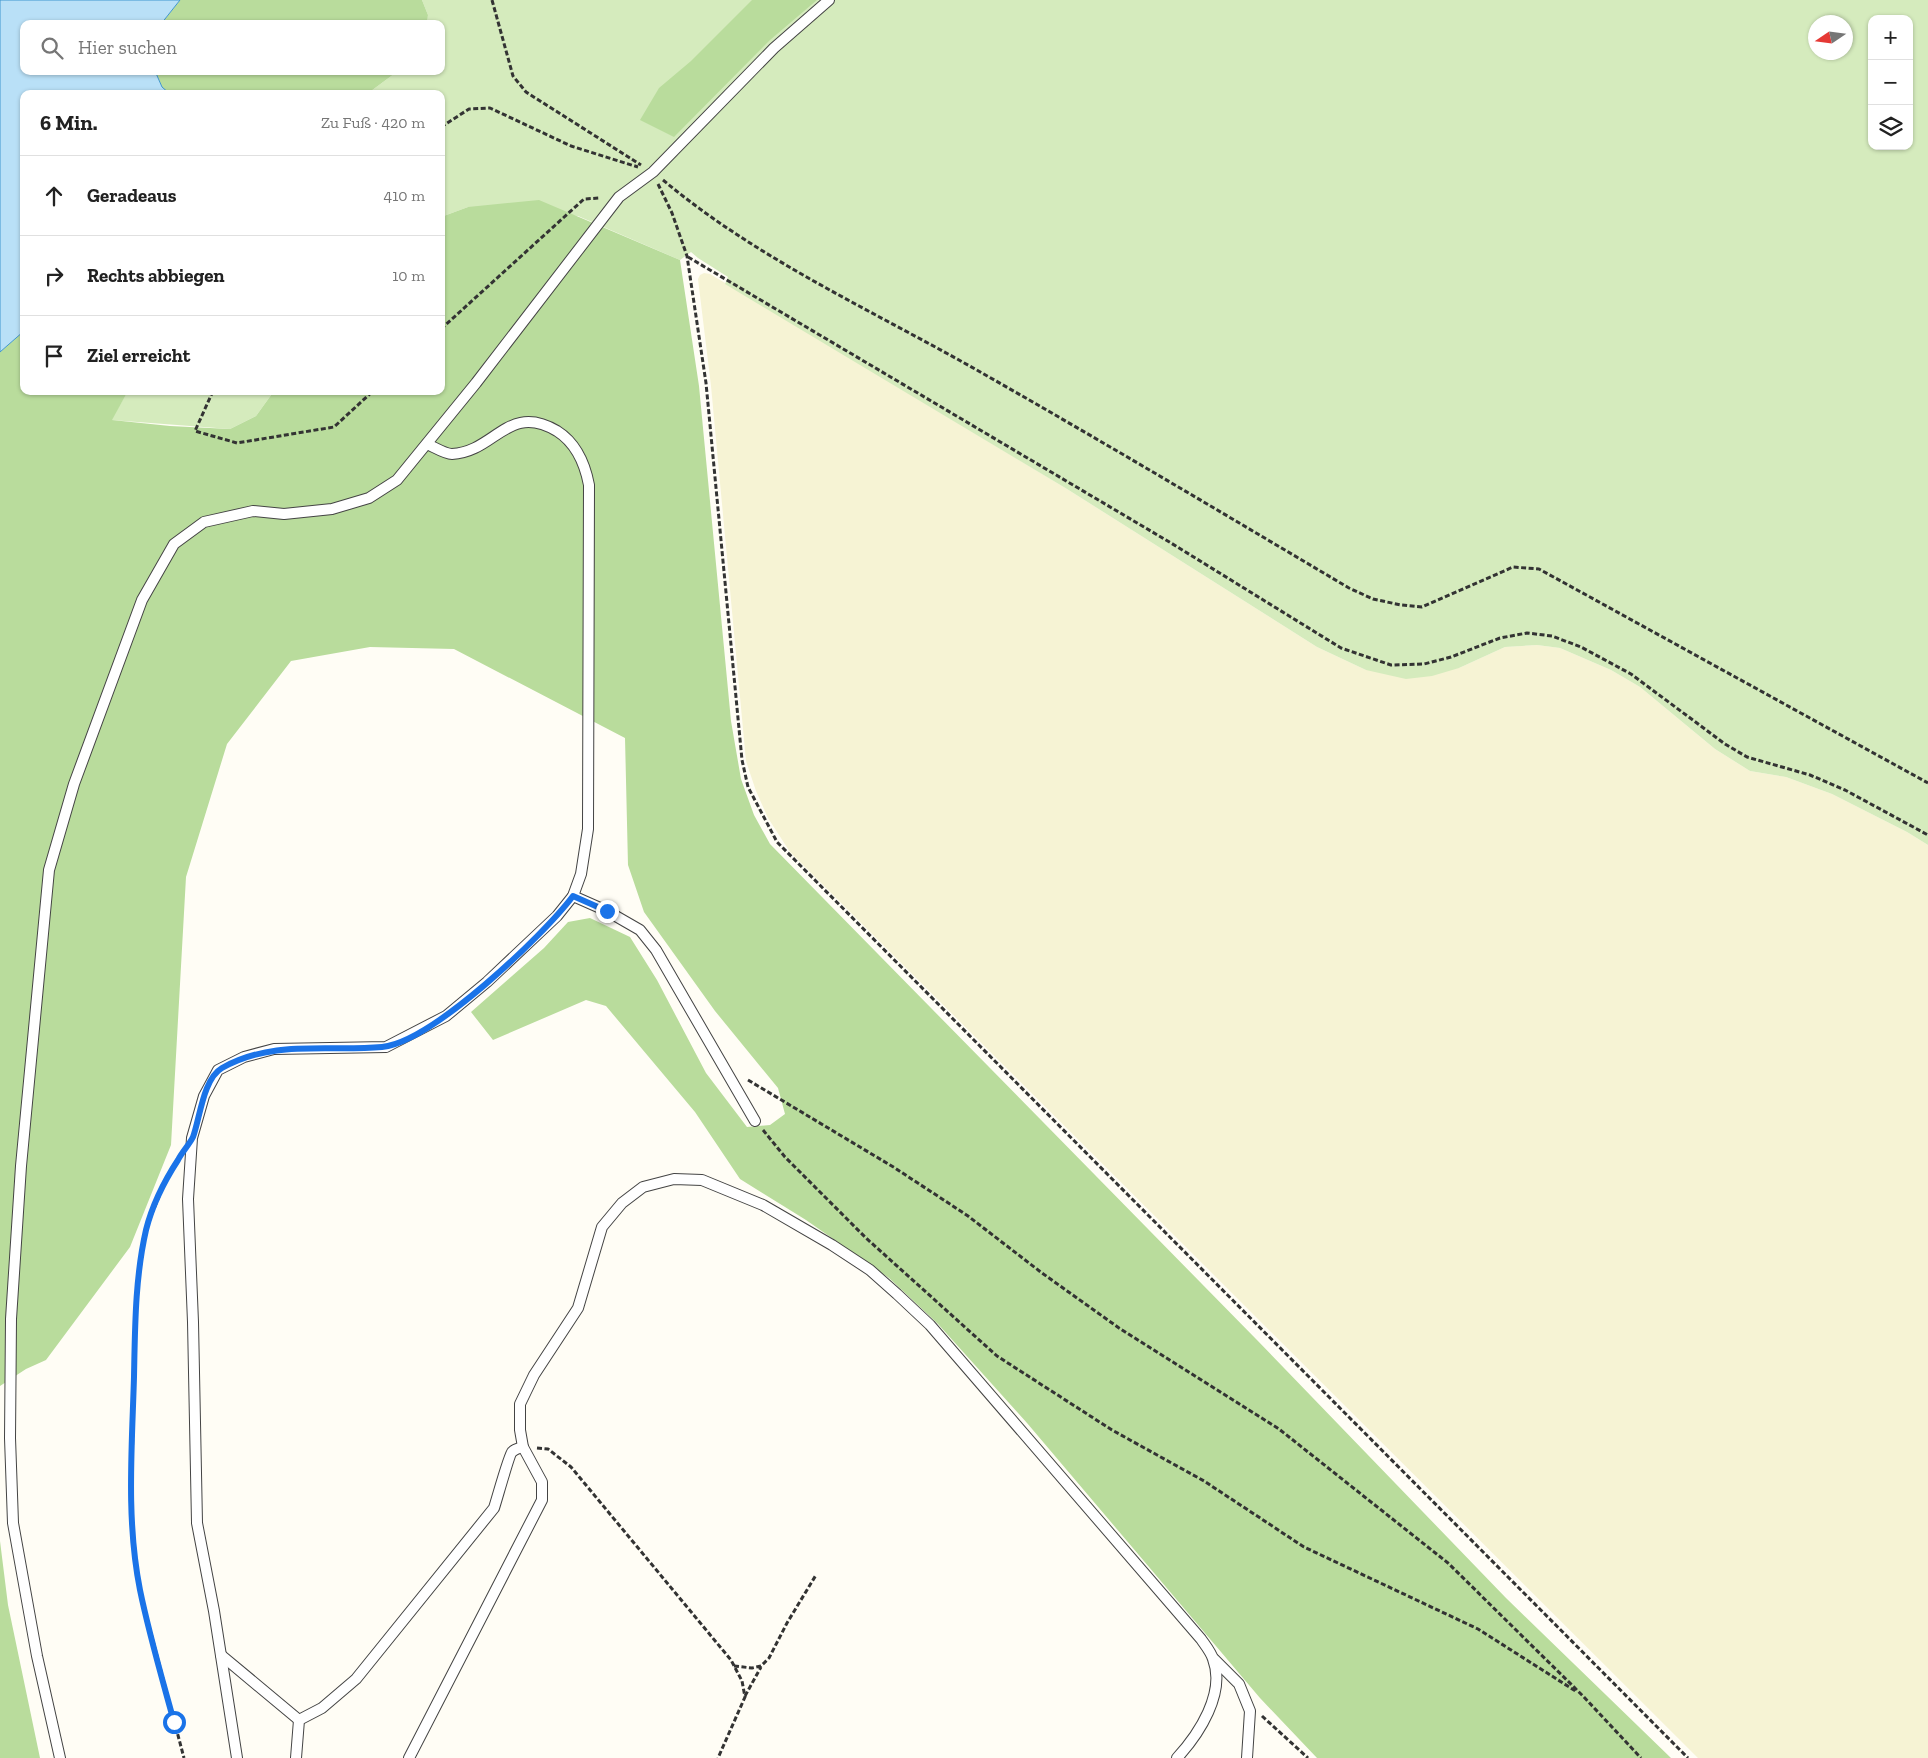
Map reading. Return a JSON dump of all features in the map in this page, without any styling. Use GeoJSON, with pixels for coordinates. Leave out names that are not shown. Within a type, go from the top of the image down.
{"type":"FeatureCollection","features":[{"type":"Feature","properties":{"kind":"lane"},"geometry":{"type":"LineString","coordinates":[[60,1758],[37,1656],[13,1523],[10,1438],[12,1319],[21,1166],[49,870],[74,784],[142,600],[174,544],[204,522],[253,510],[284,514],[332,509],[369,498],[397,480],[619,197],[653,172],[774,48],[829,0]]}},
{"type":"Feature","properties":{"kind":"lane"},"geometry":{"type":"LineString","coordinates":[[237,1758],[221,1655],[197,1523],[193,1322],[188,1199],[192,1138],[204,1096],[218,1070],[244,1057],[274,1049],[386,1047],[428,1027],[446,1016],[487,982],[557,916],[573,896],[581,874],[588,829],[590,485],[586,469],[567,437],[549,427],[530,420],[514,424],[473,448],[451,454],[427,444]]}},
{"type":"Feature","properties":{"kind":"lane"},"geometry":{"type":"LineString","coordinates":[[573,896],[607,911],[640,930],[656,950],[755,1121]]}},
{"type":"Feature","properties":{"kind":"lane"},"geometry":{"type":"LineString","coordinates":[[410,1758],[542,1500],[542,1482],[523,1447],[520,1430],[520,1404],[534,1375],[578,1308],[602,1226],[622,1203],[643,1187],[674,1179],[702,1180],[763,1205],[832,1245],[870,1270],[930,1326],[1176,1609],[1201,1639],[1213,1659],[1238,1684],[1250,1711],[1247,1758]]}},
{"type":"Feature","properties":{"kind":"lane"},"geometry":{"type":"LineString","coordinates":[[299,1720],[322,1708],[356,1679],[494,1508],[509,1457],[513,1451],[523,1447]]}},
{"type":"Feature","properties":{"kind":"lane"},"geometry":{"type":"LineString","coordinates":[[221,1655],[299,1720]]}},
{"type":"Feature","properties":{"kind":"lane"},"geometry":{"type":"LineString","coordinates":[[1177,1758],[1189,1745],[1206,1716],[1214,1693],[1216,1675],[1213,1659]]}},
{"type":"Feature","properties":{"kind":"lane"},"geometry":{"type":"LineString","coordinates":[[296,1758],[299,1720]]}},
{"type":"Feature","properties":{"kind":"path"},"geometry":{"type":"LineString","coordinates":[[492,0],[513,76],[526,92],[653,172],[692,205],[746,242],[974,369],[1349,588],[1373,599],[1401,606],[1422,607],[1513,567],[1539,570],[1928,783]]}},
{"type":"Feature","properties":{"kind":"path"},"geometry":{"type":"LineString","coordinates":[[445,124],[469,109],[490,108],[571,146],[653,172],[672,213],[687,256],[706,383],[742,760],[748,787],[777,842],[1688,1758]]}},
{"type":"Feature","properties":{"kind":"path"},"geometry":{"type":"LineString","coordinates":[[445,325],[584,199],[619,197]]}},
{"type":"Feature","properties":{"kind":"path"},"geometry":{"type":"LineString","coordinates":[[687,256],[1171,543],[1341,648],[1391,666],[1424,664],[1450,657],[1500,638],[1527,633],[1552,636],[1581,647],[1631,674],[1725,744],[1747,757],[1810,775],[1836,786],[1928,834]]}},
{"type":"Feature","properties":{"kind":"path"},"geometry":{"type":"LineString","coordinates":[[212,395],[195,431],[237,443],[334,426],[369,395]]}},
{"type":"Feature","properties":{"kind":"path"},"geometry":{"type":"LineString","coordinates":[[744,1078],[871,1154],[968,1216],[1042,1273],[1120,1328],[1279,1429],[1448,1563],[1583,1696],[1641,1758]]}},
{"type":"Feature","properties":{"kind":"path"},"geometry":{"type":"LineString","coordinates":[[755,1121],[785,1157],[866,1238],[997,1356],[1112,1430],[1204,1481],[1304,1547],[1478,1629],[1583,1696]]}},
{"type":"Feature","properties":{"kind":"path"},"geometry":{"type":"LineString","coordinates":[[177,1161],[165,1182],[146,1228],[136,1297],[131,1514],[139,1588],[184,1758]]}},
{"type":"Feature","properties":{"kind":"path"},"geometry":{"type":"LineString","coordinates":[[523,1447],[548,1449],[571,1467],[734,1666],[742,1681],[744,1697]]}},
{"type":"Feature","properties":{"kind":"path"},"geometry":{"type":"LineString","coordinates":[[718,1758],[744,1697],[816,1575]]}},
{"type":"Feature","properties":{"kind":"path"},"geometry":{"type":"LineString","coordinates":[[734,1666],[752,1668],[762,1666]]}},
{"type":"Feature","properties":{"kind":"path"},"geometry":{"type":"LineString","coordinates":[[1250,1711],[1263,1716],[1308,1758]]}},
{"type":"Feature","properties":{"kind":"shaded area"},"geometry":{"type":"Polygon","coordinates":[[[704,273],[710,274],[1067,489],[1317,647],[1366,670],[1459,668],[1505,647],[1537,645],[1560,648],[1611,670],[1640,687],[1715,749],[1750,771],[1786,777],[1832,794],[1907,832],[1928,845],[1928,1758],[1698,1758],[790,852],[768,818],[746,761],[711,386],[698,279],[704,273]]]}},
{"type":"Feature","properties":{"kind":"green space"},"geometry":{"type":"Polygon","coordinates":[[[180,0],[422,0],[428,15],[427,20],[164,20],[180,0]]]}},
{"type":"Feature","properties":{"kind":"green space"},"geometry":{"type":"Polygon","coordinates":[[[422,0],[1928,0],[1928,845],[1907,832],[1832,794],[1786,777],[1750,771],[1715,749],[1640,687],[1611,670],[1560,648],[1537,645],[1505,647],[1459,668],[1432,676],[1406,679],[1366,670],[1317,647],[1067,489],[725,284],[728,277],[691,252],[680,260],[578,216],[468,207],[445,216],[445,90],[372,90],[393,75],[445,75],[445,20],[427,20],[428,15],[422,0]]]}},
{"type":"Feature","properties":{"kind":"green space"},"geometry":{"type":"Polygon","coordinates":[[[752,0],[817,0],[770,40],[674,137],[640,120],[659,88],[691,61],[752,0]]]}},
{"type":"Feature","properties":{"kind":"green space"},"geometry":{"type":"Polygon","coordinates":[[[157,75],[393,75],[372,90],[165,90],[157,75]]]}},
{"type":"Feature","properties":{"kind":"green space"},"geometry":{"type":"Polygon","coordinates":[[[539,200],[680,260],[699,386],[731,721],[741,779],[754,815],[770,844],[1256,1339],[1506,1598],[1671,1758],[1317,1758],[1260,1698],[1027,1423],[938,1324],[889,1278],[806,1220],[740,1179],[695,1112],[606,1006],[586,1000],[493,1040],[471,1012],[544,948],[568,922],[590,918],[630,937],[657,980],[706,1073],[747,1127],[770,1125],[785,1114],[778,1088],[715,1011],[644,912],[628,865],[625,738],[454,649],[370,647],[291,661],[227,744],[186,877],[171,1145],[130,1247],[46,1360],[26,1369],[0,1386],[0,352],[20,334],[20,395],[126,395],[112,420],[170,426],[230,429],[256,416],[271,395],[445,395],[445,216],[468,207],[539,200]]]}},
{"type":"Feature","properties":{"kind":"green space"},"geometry":{"type":"Polygon","coordinates":[[[126,395],[271,395],[256,416],[230,429],[111,420],[126,395]]]}},
{"type":"Feature","properties":{"kind":"green space"},"geometry":{"type":"Polygon","coordinates":[[[0,1541],[8,1605],[40,1758],[0,1758],[0,1541]]]}},
{"type":"Feature","properties":{"kind":"water"},"geometry":{"type":"Polygon","coordinates":[[[0,0],[180,0],[164,20],[20,20],[20,75],[157,75],[165,90],[20,90],[20,334],[0,352],[0,0]]]}},
{"type":"Feature","properties":{"kind":"route"},"geometry":{"type":"LineString","coordinates":[[174,1722],[139,1588],[131,1514],[136,1297],[146,1228],[165,1182],[192,1138],[204,1096],[218,1070],[244,1057],[274,1049],[386,1047],[407,1038],[446,1016],[487,982],[557,916],[573,896],[607,911]]}}]}
